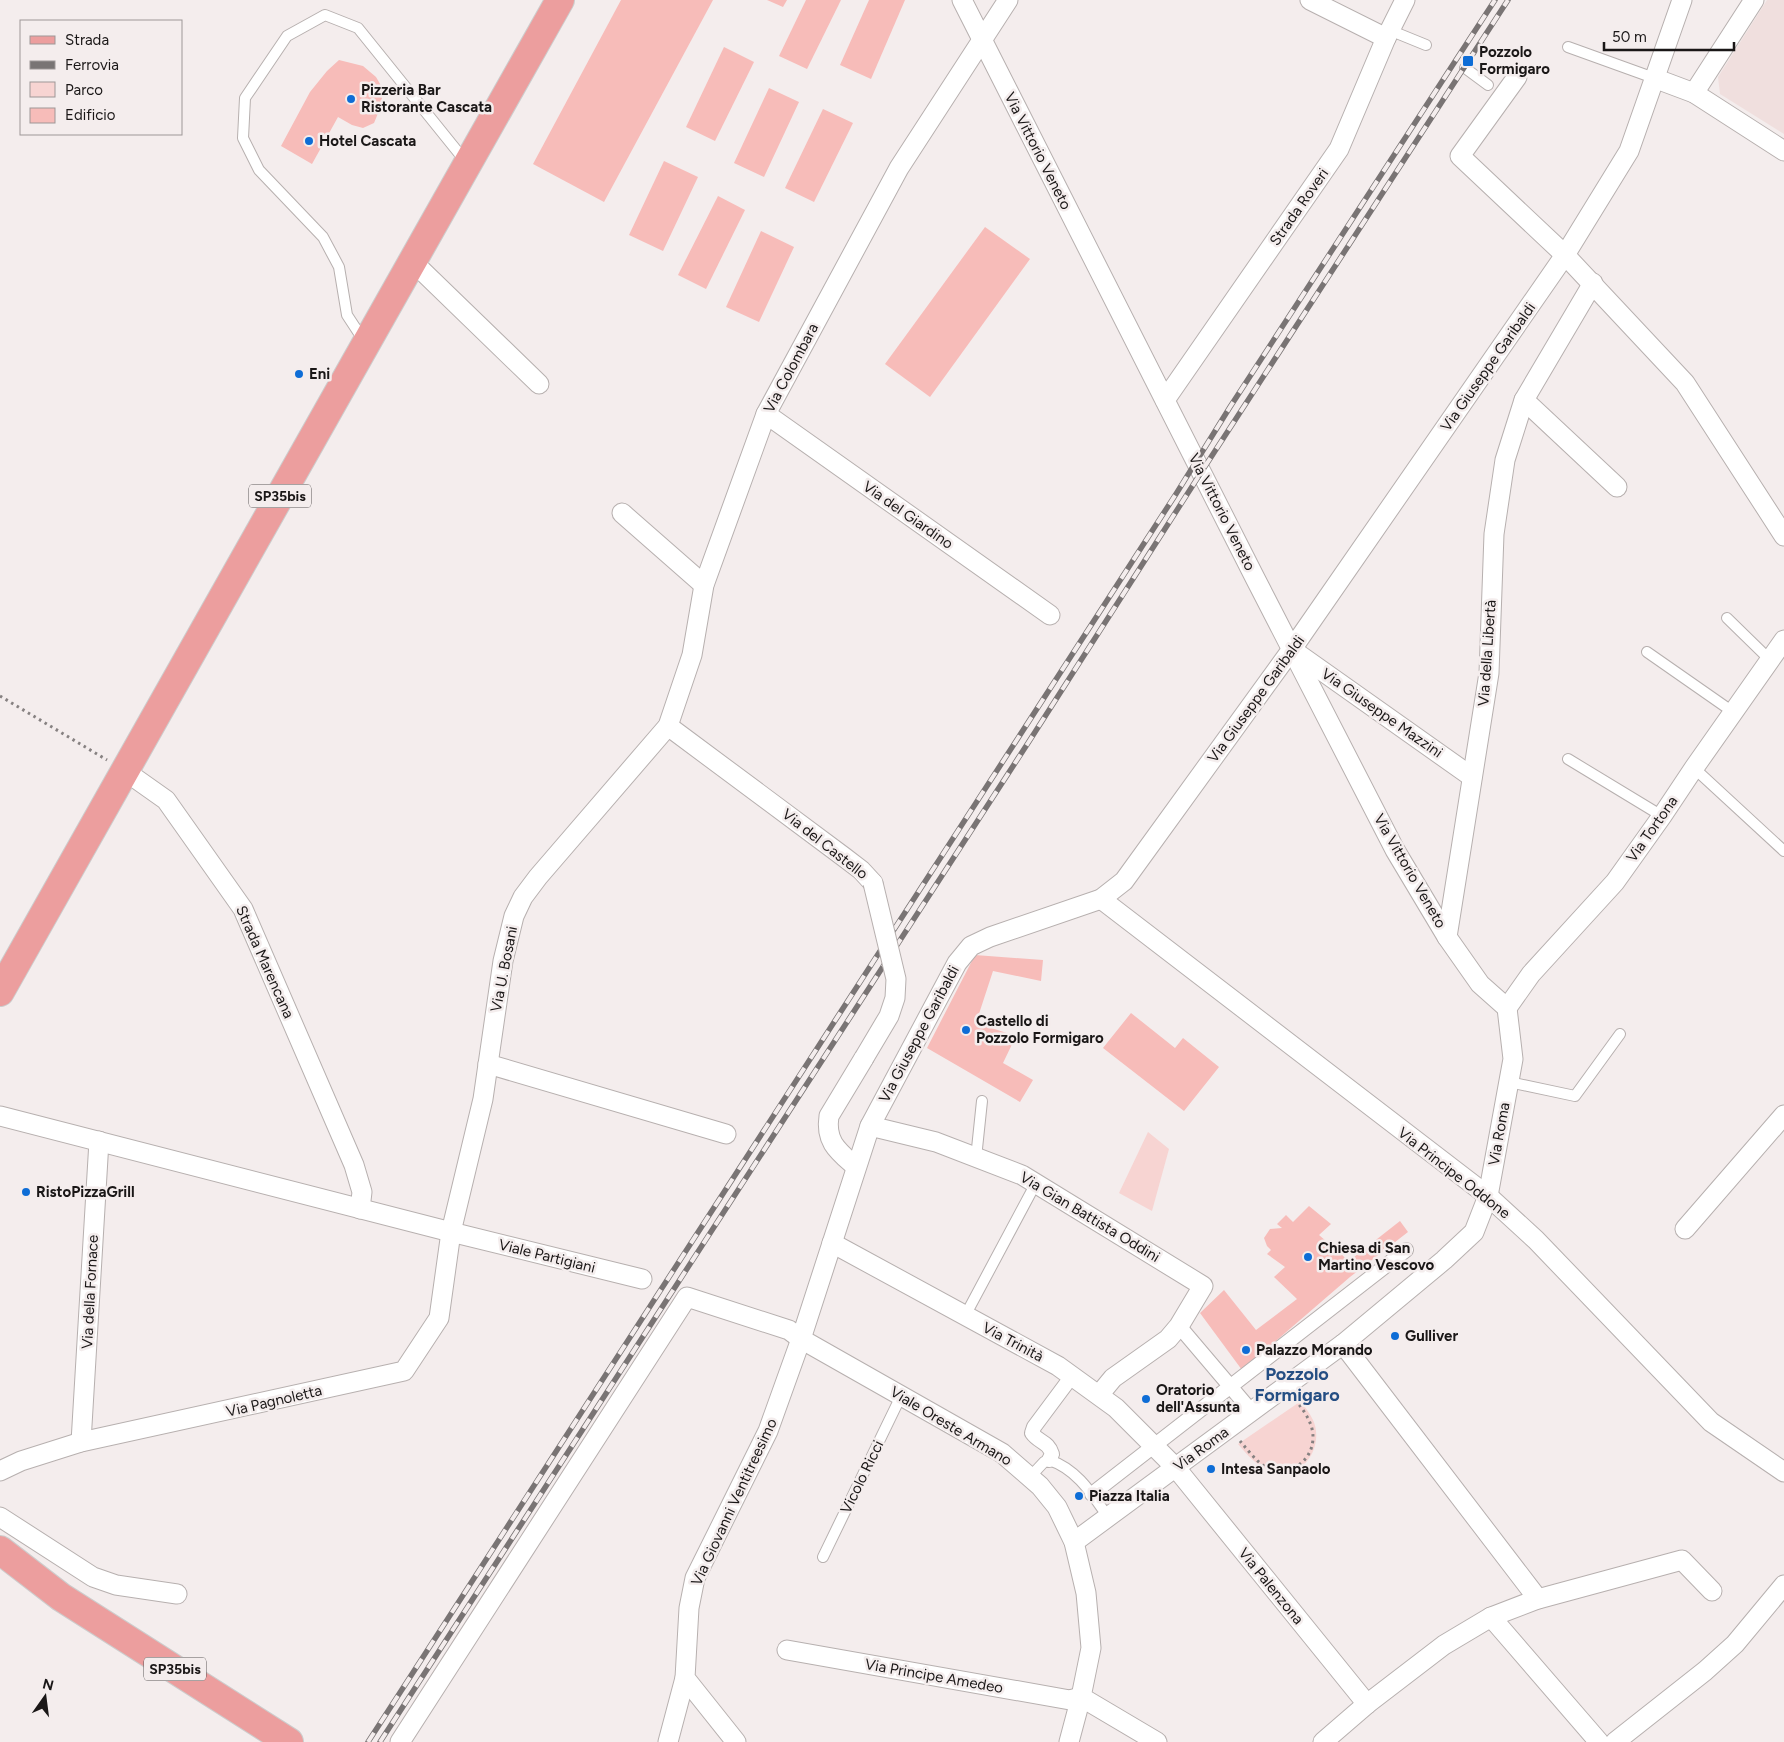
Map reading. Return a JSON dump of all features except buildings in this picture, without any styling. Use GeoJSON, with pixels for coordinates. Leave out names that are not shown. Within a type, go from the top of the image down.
{"type":"FeatureCollection","features":[{"type":"Feature","properties":{"kind":"main road","name":"SP35bis"},"geometry":{"type":"LineString","coordinates":[[0,992],[560,0]]}},
{"type":"Feature","properties":{"kind":"main road","name":"SP35bis"},"geometry":{"type":"LineString","coordinates":[[0,1550],[61,1597],[289,1742]]}},
{"type":"Feature","properties":{"kind":"street","name":"Via Vittorio Veneto"},"geometry":{"type":"LineString","coordinates":[[962,0],[1395,850],[1447,937],[1480,984],[1507,1008]]}},
{"type":"Feature","properties":{"kind":"street","name":"Via Colombara"},"geometry":{"type":"LineString","coordinates":[[668,726],[692,655],[704,585],[766,414],[899,168],[1008,0]]}},
{"type":"Feature","properties":{"kind":"street"},"geometry":{"type":"LineString","coordinates":[[1310,0],[1392,36]]}},
{"type":"Feature","properties":{"kind":"street","name":"Strada Roveri"},"geometry":{"type":"LineString","coordinates":[[1165,400],[1339,149],[1392,36],[1404,0]]}},
{"type":"Feature","properties":{"kind":"street","name":"Via Giuseppe Garibaldi"},"geometry":{"type":"LineString","coordinates":[[801,1339],[870,1126],[957,963],[971,946],[990,937],[1101,899],[1124,881],[1292,649],[1566,255],[1629,151],[1682,0]]}},
{"type":"Feature","properties":{"kind":"street"},"geometry":{"type":"LineString","coordinates":[[1694,93],[1754,0]]}},
{"type":"Feature","properties":{"kind":"street"},"geometry":{"type":"LineString","coordinates":[[1517,77],[1460,156],[1566,255],[1685,383],[1784,536]]}},
{"type":"Feature","properties":{"kind":"street"},"geometry":{"type":"LineString","coordinates":[[1654,78],[1694,93],[1784,151]]}},
{"type":"Feature","properties":{"kind":"street"},"geometry":{"type":"LineString","coordinates":[[412,261],[539,384]]}},
{"type":"Feature","properties":{"kind":"street"},"geometry":{"type":"LineString","coordinates":[[1593,283],[1524,400],[1617,486]]}},
{"type":"Feature","properties":{"kind":"street","name":"Via della Libertà"},"geometry":{"type":"LineString","coordinates":[[1447,937],[1489,673],[1494,534],[1505,460],[1524,400]]}},
{"type":"Feature","properties":{"kind":"street","name":"Via del Giardino"},"geometry":{"type":"LineString","coordinates":[[766,414],[1050,615]]}},
{"type":"Feature","properties":{"kind":"street"},"geometry":{"type":"LineString","coordinates":[[622,513],[704,585]]}},
{"type":"Feature","properties":{"kind":"street","name":"Via Tortona"},"geometry":{"type":"LineString","coordinates":[[1507,1008],[1531,974],[1615,882],[1784,640]]}},
{"type":"Feature","properties":{"kind":"street","name":"Via Giuseppe Mazzini"},"geometry":{"type":"LineString","coordinates":[[1292,649],[1472,777]]}},
{"type":"Feature","properties":{"kind":"street","name":"Via del Castello"},"geometry":{"type":"LineString","coordinates":[[668,726],[861,870],[873,883],[896,979],[895,998],[889,1016],[829,1116],[828,1127],[830,1140],[840,1153],[856,1167]]}},
{"type":"Feature","properties":{"kind":"street","name":"Via U. Bosani"},"geometry":{"type":"LineString","coordinates":[[452,1232],[483,1099],[503,961],[514,916],[523,897],[538,877],[668,726]]}},
{"type":"Feature","properties":{"kind":"street","name":"Strada Marencana"},"geometry":{"type":"LineString","coordinates":[[125,771],[166,800],[243,909],[354,1165],[362,1192],[360,1208]]}},
{"type":"Feature","properties":{"kind":"street","name":"Via Principe Oddone"},"geometry":{"type":"LineString","coordinates":[[1101,899],[1488,1196],[1536,1240],[1711,1422],[1784,1472]]}},
{"type":"Feature","properties":{"kind":"street","name":"Via Roma"},"geometry":{"type":"LineString","coordinates":[[1074,1542],[1342,1344],[1444,1260],[1474,1232],[1488,1196],[1513,1060],[1507,1008]]}},
{"type":"Feature","properties":{"kind":"street"},"geometry":{"type":"LineString","coordinates":[[488,1064],[726,1134]]}},
{"type":"Feature","properties":{"kind":"street"},"geometry":{"type":"LineString","coordinates":[[1685,1229],[1784,1115]]}},
{"type":"Feature","properties":{"kind":"street","name":"Viale Partigiani"},"geometry":{"type":"LineString","coordinates":[[0,1116],[642,1279]]}},
{"type":"Feature","properties":{"kind":"street","name":"Via Gian Battista Oddini"},"geometry":{"type":"LineString","coordinates":[[870,1126],[936,1142],[1022,1175],[1203,1286],[1179,1326]]}},
{"type":"Feature","properties":{"kind":"street","name":"Via della Fornace"},"geometry":{"type":"LineString","coordinates":[[81,1442],[99,1141]]}},
{"type":"Feature","properties":{"kind":"street","name":"Via Pagnoletta"},"geometry":{"type":"LineString","coordinates":[[0,1471],[21,1461],[81,1442],[404,1371],[439,1318],[452,1232]]}},
{"type":"Feature","properties":{"kind":"street","name":"Via Trinità"},"geometry":{"type":"LineString","coordinates":[[832,1243],[1058,1366],[1116,1408],[1176,1468]]}},
{"type":"Feature","properties":{"kind":"street"},"geometry":{"type":"LineString","coordinates":[[1092,1494],[1406,1250]]}},
{"type":"Feature","properties":{"kind":"street","name":"Viale Oreste Armano"},"geometry":{"type":"LineString","coordinates":[[400,1742],[687,1297],[789,1330],[801,1339],[1002,1453],[1040,1486],[1057,1507],[1074,1542],[1086,1594],[1091,1648],[1069,1742]]}},
{"type":"Feature","properties":{"kind":"street"},"geometry":{"type":"LineString","coordinates":[[1099,1395],[1113,1378],[1168,1339],[1179,1326],[1252,1412]]}},
{"type":"Feature","properties":{"kind":"street","name":"Via Giovanni Ventitreesimo"},"geometry":{"type":"LineString","coordinates":[[668,1742],[685,1678],[689,1608],[695,1578],[768,1432],[801,1339]]}},
{"type":"Feature","properties":{"kind":"street"},"geometry":{"type":"LineString","coordinates":[[1342,1344],[1538,1599]]}},
{"type":"Feature","properties":{"kind":"street"},"geometry":{"type":"LineString","coordinates":[[1049,1460],[1052,1454],[1049,1447],[1032,1433],[1034,1427],[1072,1376]]}},
{"type":"Feature","properties":{"kind":"street","name":"Via Palenzona"},"geometry":{"type":"LineString","coordinates":[[1176,1468],[1367,1704]]}},
{"type":"Feature","properties":{"kind":"street"},"geometry":{"type":"LineString","coordinates":[[0,1517],[98,1579],[127,1587],[177,1594]]}},
{"type":"Feature","properties":{"kind":"street"},"geometry":{"type":"LineString","coordinates":[[1323,1742],[1367,1704],[1444,1645],[1491,1617],[1538,1599],[1682,1560],[1712,1591]]}},
{"type":"Feature","properties":{"kind":"street"},"geometry":{"type":"LineString","coordinates":[[1615,1742],[1705,1671],[1735,1644],[1784,1585]]}},
{"type":"Feature","properties":{"kind":"street"},"geometry":{"type":"LineString","coordinates":[[1491,1617],[1599,1742]]}},
{"type":"Feature","properties":{"kind":"street","name":"Via Principe Amedeo"},"geometry":{"type":"LineString","coordinates":[[787,1650],[1070,1700],[1081,1697]]}},
{"type":"Feature","properties":{"kind":"street"},"geometry":{"type":"LineString","coordinates":[[685,1678],[736,1742]]}},
{"type":"Feature","properties":{"kind":"street"},"geometry":{"type":"LineString","coordinates":[[1081,1697],[1157,1742]]}},
{"type":"Feature","properties":{"kind":"lane"},"geometry":{"type":"LineString","coordinates":[[366,344],[347,315],[339,267],[323,237],[259,170],[243,138],[245,98],[287,36],[325,15],[358,28],[468,163]]}},
{"type":"Feature","properties":{"kind":"lane"},"geometry":{"type":"LineString","coordinates":[[1392,36],[1426,46]]}},
{"type":"Feature","properties":{"kind":"lane"},"geometry":{"type":"LineString","coordinates":[[1568,47],[1654,78]]}},
{"type":"Feature","properties":{"kind":"lane"},"geometry":{"type":"LineString","coordinates":[[1465,68],[1488,85]]}},
{"type":"Feature","properties":{"kind":"lane"},"geometry":{"type":"LineString","coordinates":[[1727,618],[1769,659]]}},
{"type":"Feature","properties":{"kind":"lane"},"geometry":{"type":"LineString","coordinates":[[1647,652],[1733,712]]}},
{"type":"Feature","properties":{"kind":"lane"},"geometry":{"type":"LineString","coordinates":[[1568,760],[1662,816]]}},
{"type":"Feature","properties":{"kind":"lane"},"geometry":{"type":"LineString","coordinates":[[1694,768],[1784,851]]}},
{"type":"Feature","properties":{"kind":"lane"},"geometry":{"type":"LineString","coordinates":[[1509,1082],[1575,1096],[1620,1034]]}},
{"type":"Feature","properties":{"kind":"lane"},"geometry":{"type":"LineString","coordinates":[[976,1158],[982,1101]]}},
{"type":"Feature","properties":{"kind":"lane"},"geometry":{"type":"LineString","coordinates":[[965,1316],[1036,1183]]}},
{"type":"Feature","properties":{"kind":"lane","name":"Vicolo Ricci"},"geometry":{"type":"LineString","coordinates":[[822,1557],[901,1396]]}},
{"type":"Feature","properties":{"kind":"lane"},"geometry":{"type":"LineString","coordinates":[[1030,1477],[1044,1462],[1049,1460],[1056,1462],[1085,1484],[1108,1517]]}},
{"type":"Feature","properties":{"kind":"path"},"geometry":{"type":"LineString","coordinates":[[0,696],[125,771]]}},
{"type":"Feature","properties":{"kind":"path"},"geometry":{"type":"LineString","coordinates":[[1230,1428],[1263,1465],[1282,1471],[1299,1465],[1307,1458],[1313,1436],[1309,1420],[1286,1386]]}},
{"type":"Feature","properties":{"kind":"shaded area"},"geometry":{"type":"Polygon","coordinates":[[[1767,0],[1784,0],[1784,134],[1720,94],[1718,77],[1767,0]]]}},
{"type":"Feature","properties":{"kind":"green space"},"geometry":{"type":"Polygon","coordinates":[[[1148,1132],[1169,1149],[1152,1211],[1119,1193],[1148,1132]]]}},
{"type":"Feature","properties":{"kind":"green space"},"geometry":{"type":"Polygon","coordinates":[[[1301,1401],[1313,1420],[1316,1429],[1316,1439],[1310,1457],[1297,1470],[1288,1473],[1278,1473],[1260,1466],[1238,1444],[1301,1401]]]}},
{"type":"Feature","properties":{"kind":"railway"},"geometry":{"type":"LineString","coordinates":[[368,1742],[1495,0]]}},
{"type":"Feature","properties":{"kind":"railway"},"geometry":{"type":"LineString","coordinates":[[380,1742],[1508,0]]}},
{"type":"Feature","properties":{"kind":"place","name":"Pozzolo Formigaro"},"geometry":{"type":"Point","coordinates":[1468,61]}},
{"type":"Feature","properties":{"kind":"place","name":"Pizzeria Bar Ristorante Cascata"},"geometry":{"type":"Point","coordinates":[351,99]}},
{"type":"Feature","properties":{"kind":"place","name":"Hotel Cascata"},"geometry":{"type":"Point","coordinates":[309,141]}},
{"type":"Feature","properties":{"kind":"place","name":"Eni"},"geometry":{"type":"Point","coordinates":[299,374]}},
{"type":"Feature","properties":{"kind":"place","name":"Castello di Pozzolo Formigaro"},"geometry":{"type":"Point","coordinates":[966,1030]}},
{"type":"Feature","properties":{"kind":"place","name":"RistoPizzaGrill"},"geometry":{"type":"Point","coordinates":[26,1192]}},
{"type":"Feature","properties":{"kind":"place","name":"Chiesa di San Martino Vescovo"},"geometry":{"type":"Point","coordinates":[1308,1257]}},
{"type":"Feature","properties":{"kind":"place","name":"Gulliver"},"geometry":{"type":"Point","coordinates":[1395,1336]}},
{"type":"Feature","properties":{"kind":"place","name":"Palazzo Morando"},"geometry":{"type":"Point","coordinates":[1246,1350]}},
{"type":"Feature","properties":{"kind":"place","name":"Oratorio dell'Assunta"},"geometry":{"type":"Point","coordinates":[1146,1399]}},
{"type":"Feature","properties":{"kind":"place","name":"Intesa Sanpaolo"},"geometry":{"type":"Point","coordinates":[1211,1469]}},
{"type":"Feature","properties":{"kind":"place","name":"Piazza Italia"},"geometry":{"type":"Point","coordinates":[1079,1496]}},
{"type":"Feature","properties":{"kind":"district","name":"Pozzolo Formigaro"},"geometry":{"type":"Point","coordinates":[1297,1384]}}]}
